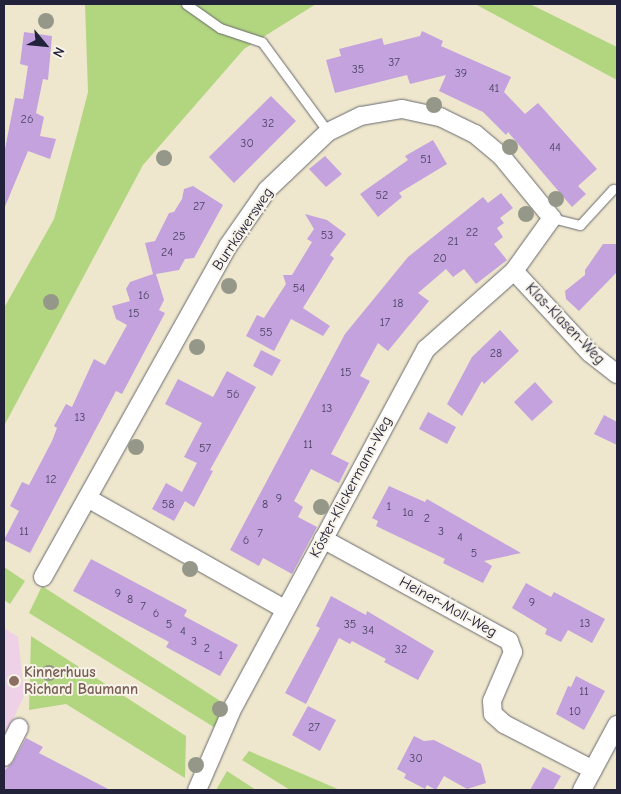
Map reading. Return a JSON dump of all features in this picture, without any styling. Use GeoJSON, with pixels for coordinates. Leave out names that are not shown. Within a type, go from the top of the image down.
{"type":"FeatureCollection","features":[{"type":"Feature","properties":{"kind":"street","name":"Burrkäwersweg"},"geometry":{"type":"LineString","coordinates":[[43,577],[77,513],[89,499],[228,246],[267,190],[328,132],[361,116],[402,109],[440,117],[475,134],[502,157],[552,218]]}},
{"type":"Feature","properties":{"kind":"street","name":"Köster-Klickermann-Weg"},"geometry":{"type":"LineString","coordinates":[[197,790],[234,705],[284,609],[426,349],[514,271],[552,218]]}},
{"type":"Feature","properties":{"kind":"street","name":"Klas-Klasen-Weg"},"geometry":{"type":"LineString","coordinates":[[514,271],[590,353],[617,374]]}},
{"type":"Feature","properties":{"kind":"street"},"geometry":{"type":"LineString","coordinates":[[89,499],[284,609]]}},
{"type":"Feature","properties":{"kind":"street","name":"Heiner-Moll-Weg"},"geometry":{"type":"LineString","coordinates":[[323,539],[509,641],[513,652],[492,700],[494,714],[504,724],[594,770]]}},
{"type":"Feature","properties":{"kind":"street"},"geometry":{"type":"LineString","coordinates":[[582,790],[617,725]]}},
{"type":"Feature","properties":{"kind":"street"},"geometry":{"type":"LineString","coordinates":[[4,757],[19,728]]}},
{"type":"Feature","properties":{"kind":"lane"},"geometry":{"type":"LineString","coordinates":[[186,4],[220,28],[262,42],[328,132]]}},
{"type":"Feature","properties":{"kind":"lane"},"geometry":{"type":"LineString","coordinates":[[552,218],[580,225],[613,188]]}},
{"type":"Feature","properties":{"kind":"shaded area","name":"Kinnerhuus Richard Baumann"},"geometry":{"type":"Polygon","coordinates":[[[4,628],[18,637],[24,696],[4,738],[4,628]]]}},
{"type":"Feature","properties":{"kind":"green space"},"geometry":{"type":"Polygon","coordinates":[[[85,4],[316,4],[244,49],[143,165],[4,426],[4,308],[54,219],[78,131],[88,92],[85,4]]]}},
{"type":"Feature","properties":{"kind":"green space"},"geometry":{"type":"Polygon","coordinates":[[[475,4],[530,4],[617,47],[617,80],[475,4]]]}},
{"type":"Feature","properties":{"kind":"green space"},"geometry":{"type":"Polygon","coordinates":[[[4,567],[25,581],[10,604],[4,600],[4,567]]]}},
{"type":"Feature","properties":{"kind":"green space"},"geometry":{"type":"Polygon","coordinates":[[[42,586],[228,706],[217,729],[29,613],[42,586]]]}},
{"type":"Feature","properties":{"kind":"green space"},"geometry":{"type":"Polygon","coordinates":[[[31,636],[186,736],[185,778],[66,704],[29,710],[31,636]]]}},
{"type":"Feature","properties":{"kind":"green space"},"geometry":{"type":"Polygon","coordinates":[[[249,751],[340,790],[290,790],[242,760],[249,751]]]}},
{"type":"Feature","properties":{"kind":"green space"},"geometry":{"type":"Polygon","coordinates":[[[227,771],[256,790],[216,790],[227,771]]]}},
{"type":"Feature","properties":{"kind":"building"},"geometry":{"type":"Polygon","coordinates":[[[422,31],[443,41],[441,46],[511,77],[504,92],[525,114],[538,103],[597,169],[578,186],[586,194],[572,207],[508,132],[506,135],[483,112],[439,91],[446,75],[410,84],[407,75],[335,93],[326,60],[341,56],[339,49],[382,38],[384,45],[420,36],[422,31]]]}},
{"type":"Feature","properties":{"kind":"building"},"geometry":{"type":"Polygon","coordinates":[[[24,32],[52,36],[48,80],[43,79],[36,113],[44,117],[40,136],[56,139],[50,159],[28,151],[4,209],[4,154],[15,98],[23,99],[28,66],[20,64],[24,32]]]}},
{"type":"Feature","properties":{"kind":"building"},"geometry":{"type":"Polygon","coordinates":[[[271,96],[296,121],[234,183],[209,157],[271,96]]]}},
{"type":"Feature","properties":{"kind":"building"},"geometry":{"type":"Polygon","coordinates":[[[433,140],[447,164],[399,193],[402,197],[378,217],[360,194],[408,160],[405,156],[433,140]]]}},
{"type":"Feature","properties":{"kind":"building"},"geometry":{"type":"Polygon","coordinates":[[[325,156],[342,174],[326,187],[309,169],[325,156]]]}},
{"type":"Feature","properties":{"kind":"building"},"geometry":{"type":"Polygon","coordinates":[[[193,186],[223,205],[194,258],[185,259],[179,270],[156,274],[164,300],[159,310],[165,313],[122,394],[116,391],[30,553],[4,540],[19,511],[10,506],[22,482],[29,485],[52,441],[57,428],[54,426],[66,404],[72,407],[94,359],[105,365],[127,325],[116,319],[112,306],[130,301],[126,289],[130,282],[153,274],[145,243],[155,241],[169,213],[174,212],[182,199],[184,189],[193,186]]]}},
{"type":"Feature","properties":{"kind":"building"},"geometry":{"type":"Polygon","coordinates":[[[501,193],[513,208],[500,218],[504,223],[497,228],[503,237],[494,244],[507,260],[476,284],[464,269],[453,277],[446,269],[418,293],[429,301],[388,351],[378,343],[360,376],[370,381],[331,454],[349,463],[339,483],[311,469],[294,501],[303,507],[298,517],[317,527],[292,574],[263,558],[259,566],[230,550],[345,334],[408,257],[483,197],[488,203],[501,193]]]}},
{"type":"Feature","properties":{"kind":"building"},"geometry":{"type":"Polygon","coordinates":[[[305,214],[327,220],[346,234],[330,255],[334,258],[303,308],[330,326],[323,336],[291,319],[274,351],[246,336],[257,315],[264,318],[286,284],[283,275],[292,275],[312,242],[307,239],[314,229],[305,214]]]}},
{"type":"Feature","properties":{"kind":"building"},"geometry":{"type":"Polygon","coordinates":[[[603,244],[617,244],[617,272],[579,311],[566,299],[565,291],[585,275],[585,270],[603,244]]]}},
{"type":"Feature","properties":{"kind":"building"},"geometry":{"type":"Polygon","coordinates":[[[500,330],[519,351],[484,384],[482,381],[462,416],[447,404],[472,357],[500,330]]]}},
{"type":"Feature","properties":{"kind":"building"},"geometry":{"type":"Polygon","coordinates":[[[261,350],[281,360],[272,376],[253,366],[261,350]]]}},
{"type":"Feature","properties":{"kind":"building"},"geometry":{"type":"Polygon","coordinates":[[[227,371],[256,387],[210,470],[213,471],[194,507],[185,501],[174,521],[152,509],[166,483],[182,492],[197,463],[184,457],[202,423],[165,404],[178,379],[213,397],[227,371]]]}},
{"type":"Feature","properties":{"kind":"building"},"geometry":{"type":"Polygon","coordinates":[[[535,382],[553,402],[532,421],[514,402],[535,382]]]}},
{"type":"Feature","properties":{"kind":"building"},"geometry":{"type":"Polygon","coordinates":[[[428,412],[456,427],[447,444],[419,429],[428,412]]]}},
{"type":"Feature","properties":{"kind":"building"},"geometry":{"type":"Polygon","coordinates":[[[604,415],[617,422],[617,445],[594,434],[604,415]]]}},
{"type":"Feature","properties":{"kind":"building"},"geometry":{"type":"Polygon","coordinates":[[[389,486],[425,502],[427,499],[521,553],[484,561],[492,566],[483,583],[443,563],[445,559],[376,526],[378,521],[372,518],[389,486]]]}},
{"type":"Feature","properties":{"kind":"building"},"geometry":{"type":"Polygon","coordinates":[[[91,559],[187,610],[184,616],[238,645],[220,676],[166,647],[169,642],[73,591],[91,559]]]}},
{"type":"Feature","properties":{"kind":"building"},"geometry":{"type":"Polygon","coordinates":[[[526,583],[551,597],[554,592],[605,619],[592,643],[568,630],[561,642],[545,634],[547,629],[512,608],[526,583]]]}},
{"type":"Feature","properties":{"kind":"building"},"geometry":{"type":"Polygon","coordinates":[[[331,596],[366,615],[367,611],[434,651],[418,680],[384,662],[386,659],[352,641],[350,644],[339,638],[306,704],[285,693],[320,628],[316,626],[331,596]]]}},
{"type":"Feature","properties":{"kind":"building"},"geometry":{"type":"Polygon","coordinates":[[[576,676],[605,691],[584,730],[556,714],[568,686],[571,687],[576,676]]]}},
{"type":"Feature","properties":{"kind":"building"},"geometry":{"type":"Polygon","coordinates":[[[308,706],[336,720],[320,751],[292,735],[308,706]]]}},
{"type":"Feature","properties":{"kind":"building"},"geometry":{"type":"Polygon","coordinates":[[[414,736],[424,741],[434,740],[481,764],[486,783],[467,789],[444,776],[436,790],[427,785],[425,789],[404,778],[406,774],[397,769],[414,736]]]}},
{"type":"Feature","properties":{"kind":"building"},"geometry":{"type":"Polygon","coordinates":[[[26,738],[43,747],[39,753],[110,790],[4,790],[4,771],[13,762],[26,738]]]}},
{"type":"Feature","properties":{"kind":"building"},"geometry":{"type":"Polygon","coordinates":[[[543,767],[561,776],[553,790],[530,790],[543,767]]]}},
{"type":"Feature","properties":{"kind":"place","name":"Kinnerhuus Richard Baumann"},"geometry":{"type":"Point","coordinates":[14,681]}}]}
